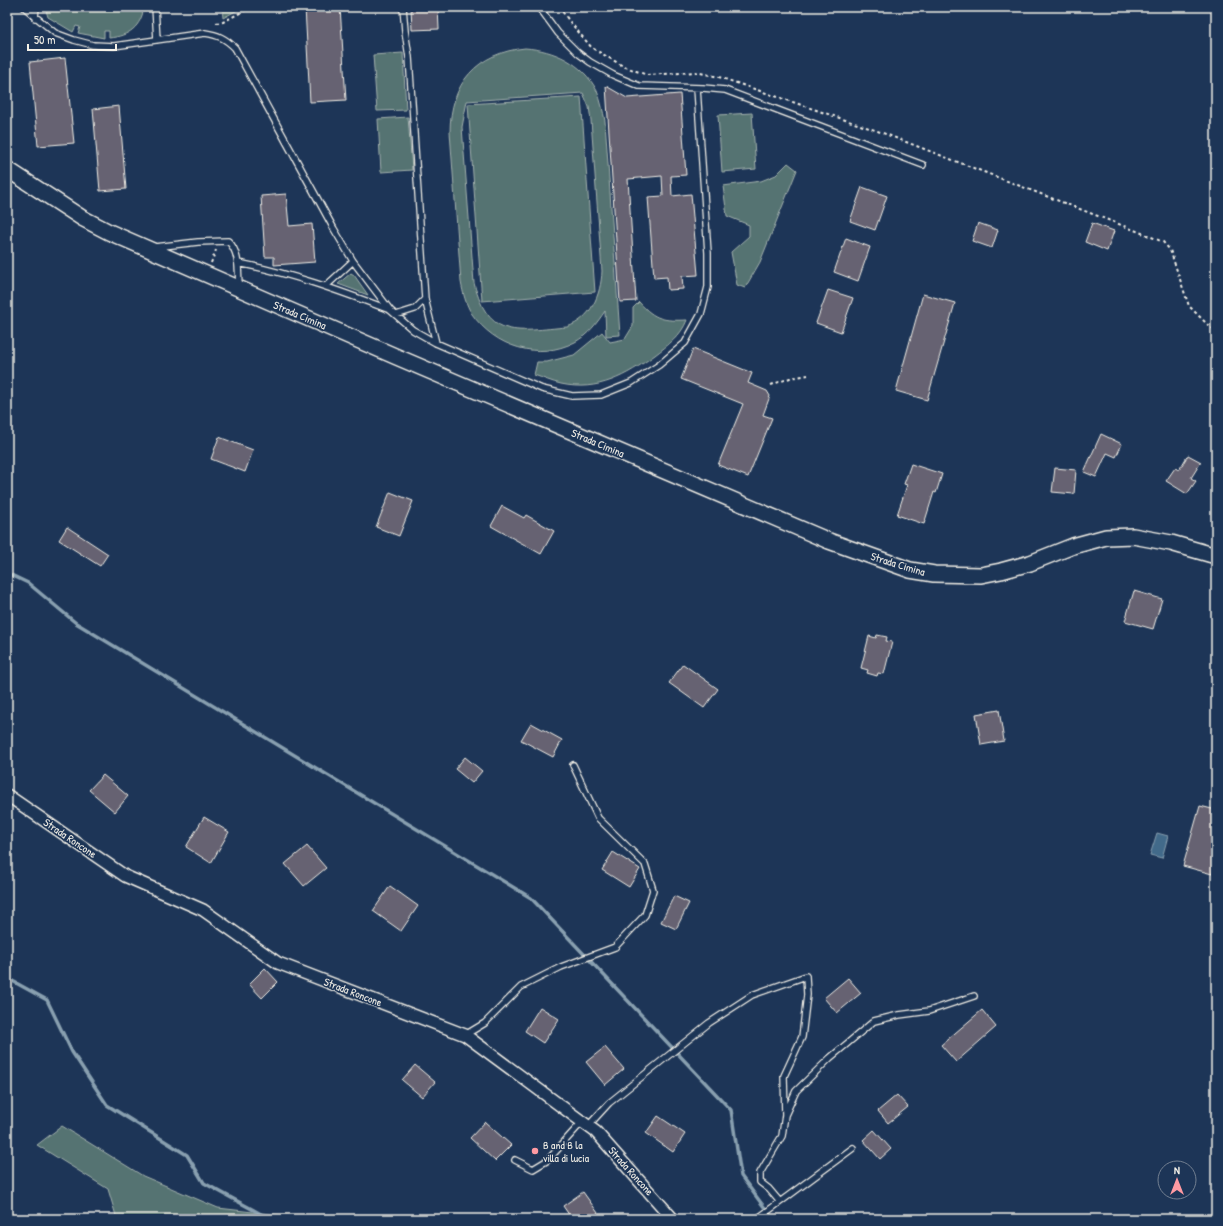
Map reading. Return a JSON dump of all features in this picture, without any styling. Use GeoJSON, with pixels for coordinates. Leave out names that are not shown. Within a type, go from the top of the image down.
{"type":"FeatureCollection","features":[{"type":"Feature","properties":{"kind":"main road","name":"Strada Cimina"},"geometry":{"type":"LineString","coordinates":[[7,169],[82,218],[109,232],[829,541],[910,570],[934,574],[981,575],[1030,563],[1073,546],[1106,537],[1133,536],[1171,543],[1216,556]]}},
{"type":"Feature","properties":{"kind":"street","name":"Strada Roncone"},"geometry":{"type":"LineString","coordinates":[[7,795],[125,876],[203,910],[278,963],[466,1035],[596,1132],[673,1219]]}},
{"type":"Feature","properties":{"kind":"lane"},"geometry":{"type":"LineString","coordinates":[[24,7],[55,33],[93,45],[114,46],[205,33],[217,35],[227,40],[235,48],[334,229],[354,261],[390,310],[413,330],[436,343],[542,389],[572,396],[602,395],[631,383],[659,364],[684,343],[701,314],[708,287],[708,253],[697,88]]}},
{"type":"Feature","properties":{"kind":"lane"},"geometry":{"type":"LineString","coordinates":[[36,7],[36,18]]}},
{"type":"Feature","properties":{"kind":"lane"},"geometry":{"type":"LineString","coordinates":[[155,7],[157,40]]}},
{"type":"Feature","properties":{"kind":"lane"},"geometry":{"type":"LineString","coordinates":[[403,7],[409,57],[425,299],[436,343]]}},
{"type":"Feature","properties":{"kind":"lane"},"geometry":{"type":"LineString","coordinates":[[540,7],[558,33],[578,53],[590,62],[613,75],[639,86],[724,90],[923,165]]}},
{"type":"Feature","properties":{"kind":"lane"},"geometry":{"type":"LineString","coordinates":[[147,248],[228,241],[234,246],[238,263],[239,289]]}},
{"type":"Feature","properties":{"kind":"lane"},"geometry":{"type":"LineString","coordinates":[[326,286],[354,261]]}},
{"type":"Feature","properties":{"kind":"lane"},"geometry":{"type":"LineString","coordinates":[[238,263],[275,271],[326,286],[390,310]]}},
{"type":"Feature","properties":{"kind":"lane"},"geometry":{"type":"LineString","coordinates":[[396,315],[415,309],[425,299]]}},
{"type":"Feature","properties":{"kind":"lane"},"geometry":{"type":"LineString","coordinates":[[466,1035],[485,1023],[521,987],[561,966],[615,947],[645,915],[653,890],[645,864],[598,818],[573,765]]}},
{"type":"Feature","properties":{"kind":"lane"},"geometry":{"type":"LineString","coordinates":[[515,1160],[533,1169],[548,1160],[609,1103],[709,1023],[752,995],[806,976],[807,995],[802,1037],[784,1076],[785,1116],[782,1136],[760,1173],[760,1182],[769,1189],[780,1202]]}},
{"type":"Feature","properties":{"kind":"lane"},"geometry":{"type":"LineString","coordinates":[[785,1116],[796,1091],[830,1058],[874,1021],[899,1015],[929,1012],[974,996]]}},
{"type":"Feature","properties":{"kind":"lane"},"geometry":{"type":"LineString","coordinates":[[757,1219],[853,1148]]}},
{"type":"Feature","properties":{"kind":"path"},"geometry":{"type":"LineString","coordinates":[[216,23],[222,22],[251,7]]}},
{"type":"Feature","properties":{"kind":"path"},"geometry":{"type":"LineString","coordinates":[[207,275],[220,241]]}},
{"type":"Feature","properties":{"kind":"path"},"geometry":{"type":"LineString","coordinates":[[771,385],[790,378],[808,374]]}},
{"type":"Feature","properties":{"kind":"green space"},"geometry":{"type":"Polygon","coordinates":[[[45,7],[144,7],[137,25],[128,33],[109,38],[109,31],[104,31],[104,38],[78,33],[80,27],[76,26],[73,32],[48,17],[45,7]]]}},
{"type":"Feature","properties":{"kind":"green space"},"geometry":{"type":"Polygon","coordinates":[[[222,7],[243,7],[223,18],[222,7]]]}},
{"type":"Feature","properties":{"kind":"green space"},"geometry":{"type":"Polygon","coordinates":[[[525,48],[536,49],[557,55],[576,66],[584,73],[597,91],[605,121],[620,335],[606,336],[605,311],[584,336],[561,348],[532,350],[518,348],[493,335],[472,314],[466,303],[461,282],[450,132],[451,115],[455,99],[461,85],[470,74],[480,64],[493,56],[508,51],[525,48]],[[583,93],[467,101],[462,127],[474,283],[480,302],[488,315],[497,323],[508,328],[534,330],[567,327],[582,318],[588,312],[597,297],[602,271],[589,107],[583,93]]]}},
{"type":"Feature","properties":{"kind":"green space"},"geometry":{"type":"Polygon","coordinates":[[[403,53],[406,110],[377,111],[373,55],[403,53]]]}},
{"type":"Feature","properties":{"kind":"green space"},"geometry":{"type":"Polygon","coordinates":[[[581,97],[595,292],[482,301],[468,104],[581,97]]]}},
{"type":"Feature","properties":{"kind":"green space"},"geometry":{"type":"Polygon","coordinates":[[[752,113],[756,169],[722,172],[718,115],[752,113]]]}},
{"type":"Feature","properties":{"kind":"green space"},"geometry":{"type":"Polygon","coordinates":[[[408,117],[412,170],[381,172],[378,119],[408,117]]]}},
{"type":"Feature","properties":{"kind":"green space"},"geometry":{"type":"Polygon","coordinates":[[[788,163],[797,170],[760,262],[745,288],[737,285],[731,252],[749,236],[749,225],[727,216],[723,186],[761,181],[776,175],[788,163]]]}},
{"type":"Feature","properties":{"kind":"green space"},"geometry":{"type":"Polygon","coordinates":[[[351,273],[354,275],[368,295],[338,284],[351,273]]]}},
{"type":"Feature","properties":{"kind":"green space"},"geometry":{"type":"Polygon","coordinates":[[[639,302],[650,313],[660,318],[687,320],[674,340],[644,363],[622,376],[599,384],[587,386],[561,384],[534,375],[537,362],[547,362],[574,355],[602,332],[610,342],[625,339],[633,326],[633,308],[639,302]]]}},
{"type":"Feature","properties":{"kind":"green space"},"geometry":{"type":"Polygon","coordinates":[[[62,1126],[143,1176],[218,1208],[296,1217],[299,1219],[117,1219],[108,1189],[37,1145],[62,1126]]]}},
{"type":"Feature","properties":{"kind":"water"},"geometry":{"type":"Polygon","coordinates":[[[1157,833],[1168,836],[1162,858],[1150,855],[1157,833]]]}},
{"type":"Feature","properties":{"kind":"building"},"geometry":{"type":"Polygon","coordinates":[[[305,7],[340,7],[346,100],[310,102],[305,7]]]}},
{"type":"Feature","properties":{"kind":"building"},"geometry":{"type":"Polygon","coordinates":[[[411,7],[438,7],[439,29],[412,30],[411,7]]]}},
{"type":"Feature","properties":{"kind":"building"},"geometry":{"type":"Polygon","coordinates":[[[65,58],[74,143],[38,146],[30,62],[65,58]]]}},
{"type":"Feature","properties":{"kind":"building"},"geometry":{"type":"Polygon","coordinates":[[[606,86],[627,98],[680,94],[686,175],[671,176],[672,196],[691,194],[698,275],[682,276],[683,289],[668,290],[667,277],[654,278],[648,197],[663,196],[662,176],[628,179],[636,301],[620,302],[606,86]]]}},
{"type":"Feature","properties":{"kind":"building"},"geometry":{"type":"Polygon","coordinates":[[[119,106],[126,189],[100,191],[93,109],[119,106]]]}},
{"type":"Feature","properties":{"kind":"building"},"geometry":{"type":"Polygon","coordinates":[[[862,187],[887,196],[875,230],[850,221],[862,187]]]}},
{"type":"Feature","properties":{"kind":"building"},"geometry":{"type":"Polygon","coordinates":[[[286,194],[289,226],[312,224],[315,262],[274,265],[274,257],[265,257],[261,196],[286,194]]]}},
{"type":"Feature","properties":{"kind":"building"},"geometry":{"type":"Polygon","coordinates":[[[978,223],[998,230],[992,248],[972,241],[978,223]]]}},
{"type":"Feature","properties":{"kind":"building"},"geometry":{"type":"Polygon","coordinates":[[[1092,223],[1114,231],[1107,251],[1085,242],[1092,223]]]}},
{"type":"Feature","properties":{"kind":"building"},"geometry":{"type":"Polygon","coordinates":[[[846,238],[870,247],[858,281],[834,272],[846,238]]]}},
{"type":"Feature","properties":{"kind":"building"},"geometry":{"type":"Polygon","coordinates":[[[828,290],[853,298],[841,332],[816,323],[828,290]]]}},
{"type":"Feature","properties":{"kind":"building"},"geometry":{"type":"Polygon","coordinates":[[[923,294],[955,303],[927,400],[896,391],[923,294]]]}},
{"type":"Feature","properties":{"kind":"building"},"geometry":{"type":"Polygon","coordinates":[[[693,349],[752,373],[748,383],[767,391],[770,396],[763,415],[772,418],[748,477],[718,465],[743,404],[681,379],[693,349]]]}},
{"type":"Feature","properties":{"kind":"building"},"geometry":{"type":"Polygon","coordinates":[[[1101,434],[1122,444],[1116,457],[1107,453],[1096,477],[1084,472],[1101,434]]]}},
{"type":"Feature","properties":{"kind":"building"},"geometry":{"type":"Polygon","coordinates":[[[219,437],[253,450],[245,472],[211,459],[219,437]]]}},
{"type":"Feature","properties":{"kind":"building"},"geometry":{"type":"Polygon","coordinates":[[[1188,455],[1201,462],[1191,478],[1196,481],[1187,494],[1166,481],[1175,468],[1179,470],[1188,455]]]}},
{"type":"Feature","properties":{"kind":"building"},"geometry":{"type":"Polygon","coordinates":[[[911,464],[942,474],[936,493],[934,492],[924,524],[897,515],[907,485],[904,484],[911,464]]]}},
{"type":"Feature","properties":{"kind":"building"},"geometry":{"type":"Polygon","coordinates":[[[1055,468],[1076,470],[1074,494],[1052,492],[1055,468]]]}},
{"type":"Feature","properties":{"kind":"building"},"geometry":{"type":"Polygon","coordinates":[[[390,492],[413,501],[399,536],[376,527],[390,492]]]}},
{"type":"Feature","properties":{"kind":"building"},"geometry":{"type":"Polygon","coordinates":[[[502,506],[524,518],[526,515],[554,531],[541,554],[491,526],[502,506]]]}},
{"type":"Feature","properties":{"kind":"building"},"geometry":{"type":"Polygon","coordinates":[[[67,527],[108,554],[100,566],[59,540],[67,527]]]}},
{"type":"Feature","properties":{"kind":"building"},"geometry":{"type":"Polygon","coordinates":[[[1134,591],[1162,599],[1153,629],[1125,621],[1134,591]]]}},
{"type":"Feature","properties":{"kind":"building"},"geometry":{"type":"Polygon","coordinates":[[[877,635],[887,637],[886,641],[892,642],[884,674],[878,673],[877,676],[867,673],[868,670],[861,668],[869,636],[876,638],[877,635]]]}},
{"type":"Feature","properties":{"kind":"building"},"geometry":{"type":"Polygon","coordinates":[[[683,664],[718,689],[704,708],[669,683],[683,664]]]}},
{"type":"Feature","properties":{"kind":"building"},"geometry":{"type":"Polygon","coordinates":[[[999,710],[1004,741],[981,745],[976,714],[999,710]]]}},
{"type":"Feature","properties":{"kind":"building"},"geometry":{"type":"Polygon","coordinates":[[[531,723],[562,740],[553,757],[521,740],[531,723]]]}},
{"type":"Feature","properties":{"kind":"building"},"geometry":{"type":"Polygon","coordinates":[[[465,757],[482,771],[472,783],[455,769],[465,757]]]}},
{"type":"Feature","properties":{"kind":"building"},"geometry":{"type":"Polygon","coordinates":[[[103,775],[128,796],[115,812],[89,790],[103,775]]]}},
{"type":"Feature","properties":{"kind":"building"},"geometry":{"type":"Polygon","coordinates":[[[1200,806],[1216,810],[1216,861],[1212,874],[1183,866],[1200,806]]]}},
{"type":"Feature","properties":{"kind":"building"},"geometry":{"type":"Polygon","coordinates":[[[204,817],[229,832],[211,863],[186,847],[204,817]]]}},
{"type":"Feature","properties":{"kind":"building"},"geometry":{"type":"Polygon","coordinates":[[[307,846],[326,868],[304,886],[285,864],[307,846]]]}},
{"type":"Feature","properties":{"kind":"building"},"geometry":{"type":"Polygon","coordinates":[[[613,852],[640,869],[629,887],[602,870],[613,852]]]}},
{"type":"Feature","properties":{"kind":"building"},"geometry":{"type":"Polygon","coordinates":[[[390,886],[418,906],[401,931],[373,911],[390,886]]]}},
{"type":"Feature","properties":{"kind":"building"},"geometry":{"type":"Polygon","coordinates":[[[674,896],[689,903],[676,929],[661,922],[674,896]]]}},
{"type":"Feature","properties":{"kind":"building"},"geometry":{"type":"Polygon","coordinates":[[[265,968],[278,982],[262,998],[249,984],[265,968]]]}},
{"type":"Feature","properties":{"kind":"building"},"geometry":{"type":"Polygon","coordinates":[[[848,978],[861,993],[837,1013],[824,998],[848,978]]]}},
{"type":"Feature","properties":{"kind":"building"},"geometry":{"type":"Polygon","coordinates":[[[540,1007],[559,1019],[543,1043],[525,1031],[540,1007]]]}},
{"type":"Feature","properties":{"kind":"building"},"geometry":{"type":"Polygon","coordinates":[[[982,1010],[996,1027],[956,1062],[941,1045],[982,1010]]]}},
{"type":"Feature","properties":{"kind":"building"},"geometry":{"type":"Polygon","coordinates":[[[605,1047],[624,1069],[605,1085],[586,1062],[605,1047]]]}},
{"type":"Feature","properties":{"kind":"building"},"geometry":{"type":"Polygon","coordinates":[[[415,1065],[435,1082],[422,1097],[402,1080],[415,1065]]]}},
{"type":"Feature","properties":{"kind":"building"},"geometry":{"type":"Polygon","coordinates":[[[897,1095],[908,1107],[888,1123],[878,1111],[897,1095]]]}},
{"type":"Feature","properties":{"kind":"building"},"geometry":{"type":"Polygon","coordinates":[[[658,1116],[685,1134],[673,1152],[646,1133],[658,1116]]]}},
{"type":"Feature","properties":{"kind":"building"},"geometry":{"type":"Polygon","coordinates":[[[485,1122],[511,1145],[495,1161],[470,1138],[485,1122]]]}},
{"type":"Feature","properties":{"kind":"building"},"geometry":{"type":"Polygon","coordinates":[[[874,1130],[891,1149],[880,1159],[863,1140],[874,1130]]]}},
{"type":"Feature","properties":{"kind":"building"},"geometry":{"type":"Polygon","coordinates":[[[583,1192],[598,1213],[589,1219],[572,1219],[563,1206],[583,1192]]]}},
{"type":"Feature","properties":{"kind":"waterway"},"geometry":{"type":"LineString","coordinates":[[7,573],[28,583],[76,623],[531,898],[731,1110],[741,1176],[773,1219]]}},
{"type":"Feature","properties":{"kind":"waterway"},"geometry":{"type":"LineString","coordinates":[[7,978],[47,1000],[72,1052],[107,1105],[187,1155],[204,1183],[270,1219]]}},
{"type":"Feature","properties":{"kind":"place","name":"B and B la villa di lucia"},"geometry":{"type":"Point","coordinates":[535,1151]}}]}
